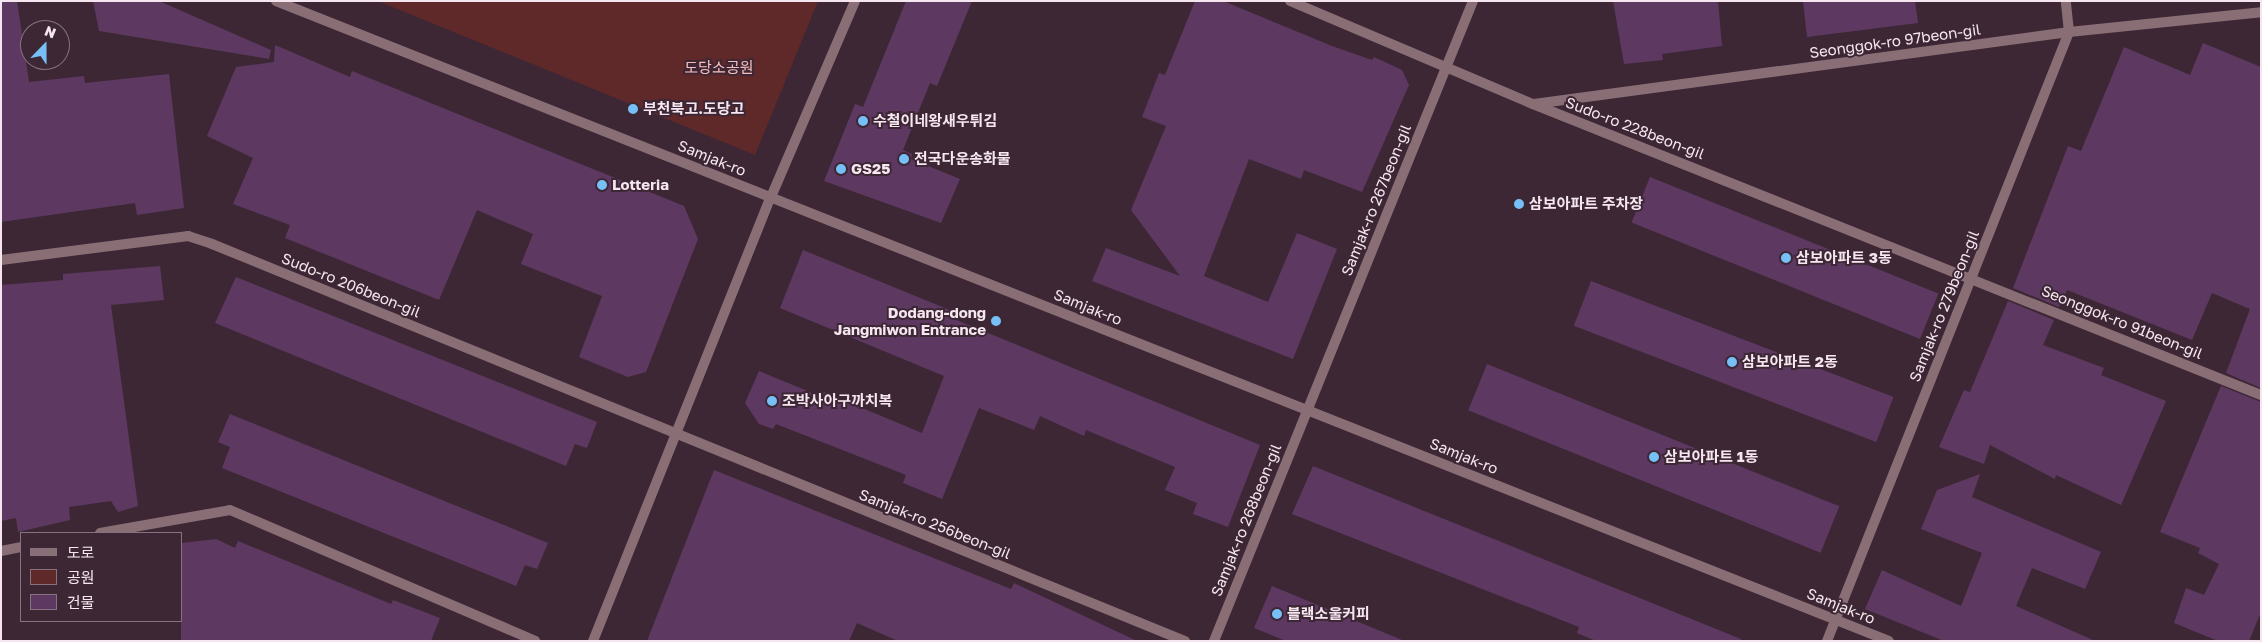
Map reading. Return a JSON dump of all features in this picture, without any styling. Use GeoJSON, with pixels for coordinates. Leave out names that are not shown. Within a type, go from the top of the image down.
{"type":"FeatureCollection","features":[{"type":"Feature","properties":{"kind":"street","name":"Samjak-ro"},"geometry":{"type":"LineString","coordinates":[[276,1],[1889,641]]}},
{"type":"Feature","properties":{"kind":"street"},"geometry":{"type":"LineString","coordinates":[[593,641],[771,197],[855,1]]}},
{"type":"Feature","properties":{"kind":"street","name":"Sudo-ro 228beon-gil"},"geometry":{"type":"LineString","coordinates":[[1290,1],[1533,104],[1972,277]]}},
{"type":"Feature","properties":{"kind":"street","name":"Samjak-ro 267beon-gil"},"geometry":{"type":"LineString","coordinates":[[1306,410],[1473,1]]}},
{"type":"Feature","properties":{"kind":"street","name":"Samjak-ro 279beon-gil"},"geometry":{"type":"LineString","coordinates":[[1827,641],[2070,32],[2066,1]]}},
{"type":"Feature","properties":{"kind":"street","name":"Seonggok-ro 97beon-gil"},"geometry":{"type":"LineString","coordinates":[[1533,104],[2070,32],[2261,12]]}},
{"type":"Feature","properties":{"kind":"street","name":"Sudo-ro 206beon-gil"},"geometry":{"type":"LineString","coordinates":[[1,260],[188,236],[675,435]]}},
{"type":"Feature","properties":{"kind":"street","name":"Seonggok-ro 91beon-gil"},"geometry":{"type":"LineString","coordinates":[[1972,277],[2261,395]]}},
{"type":"Feature","properties":{"kind":"street","name":"Samjak-ro 268beon-gil"},"geometry":{"type":"LineString","coordinates":[[1214,641],[1306,410]]}},
{"type":"Feature","properties":{"kind":"street","name":"Samjak-ro 256beon-gil"},"geometry":{"type":"LineString","coordinates":[[675,435],[1184,641]]}},
{"type":"Feature","properties":{"kind":"street"},"geometry":{"type":"LineString","coordinates":[[106,532],[230,510],[535,641]]}},
{"type":"Feature","properties":{"kind":"street"},"geometry":{"type":"LineString","coordinates":[[1,551],[20,547]]}},
{"type":"Feature","properties":{"kind":"green space","name":"도당소공원"},"geometry":{"type":"Polygon","coordinates":[[[378,1],[818,1],[755,155],[378,1]]]}},
{"type":"Feature","properties":{"kind":"building"},"geometry":{"type":"Polygon","coordinates":[[[1,1],[17,1],[20,21],[20,70],[27,70],[29,82],[84,76],[85,83],[169,74],[184,208],[137,215],[135,203],[1,222],[1,1]]]}},
{"type":"Feature","properties":{"kind":"building"},"geometry":{"type":"Polygon","coordinates":[[[93,1],[159,1],[271,50],[269,59],[99,31],[93,1]]]}},
{"type":"Feature","properties":{"kind":"building"},"geometry":{"type":"Polygon","coordinates":[[[906,1],[972,1],[937,86],[930,83],[903,150],[912,154],[911,159],[960,179],[941,223],[824,181],[855,104],[863,107],[906,1]]]}},
{"type":"Feature","properties":{"kind":"building"},"geometry":{"type":"Polygon","coordinates":[[[1195,1],[1223,1],[1332,46],[1372,60],[1374,57],[1402,70],[1409,85],[1362,192],[1304,170],[1301,179],[1249,159],[1204,276],[1268,302],[1297,233],[1337,249],[1293,359],[1092,281],[1106,248],[1180,276],[1131,210],[1166,126],[1142,117],[1159,73],[1165,75],[1195,1]]]}},
{"type":"Feature","properties":{"kind":"building"},"geometry":{"type":"Polygon","coordinates":[[[1613,1],[1718,1],[1722,46],[1662,54],[1663,60],[1624,64],[1613,1]]]}},
{"type":"Feature","properties":{"kind":"building"},"geometry":{"type":"Polygon","coordinates":[[[1803,1],[1915,1],[1918,23],[1807,37],[1803,1]]]}},
{"type":"Feature","properties":{"kind":"building"},"geometry":{"type":"Polygon","coordinates":[[[2203,43],[2261,67],[2261,388],[2226,373],[2250,309],[2212,293],[2192,340],[2067,290],[2059,307],[2013,288],[2068,146],[2081,151],[2124,47],[2190,75],[2203,43]]]}},
{"type":"Feature","properties":{"kind":"building"},"geometry":{"type":"Polygon","coordinates":[[[275,45],[350,77],[352,71],[684,206],[698,239],[646,372],[628,377],[579,357],[602,296],[521,264],[533,234],[477,210],[439,300],[285,238],[290,225],[233,204],[253,158],[207,136],[236,67],[274,62],[275,45]]]}},
{"type":"Feature","properties":{"kind":"building","name":"삼보아파트 3동"},"geometry":{"type":"Polygon","coordinates":[[[1650,177],[1938,294],[1920,339],[1632,222],[1650,177]]]}},
{"type":"Feature","properties":{"kind":"building"},"geometry":{"type":"Polygon","coordinates":[[[803,250],[957,313],[954,319],[1260,445],[1228,527],[1193,514],[1197,503],[1165,490],[1175,467],[1086,430],[1084,436],[1040,416],[1034,430],[979,408],[942,499],[903,483],[906,475],[776,424],[773,429],[759,424],[745,403],[759,371],[822,397],[824,392],[922,433],[944,376],[780,308],[803,250]]]}},
{"type":"Feature","properties":{"kind":"building"},"geometry":{"type":"Polygon","coordinates":[[[160,266],[164,300],[111,305],[138,506],[118,512],[111,501],[69,507],[70,520],[18,532],[16,518],[1,521],[1,285],[63,280],[63,274],[160,266]]]}},
{"type":"Feature","properties":{"kind":"building"},"geometry":{"type":"Polygon","coordinates":[[[236,277],[597,422],[587,448],[575,444],[566,466],[215,323],[236,277]]]}},
{"type":"Feature","properties":{"kind":"building","name":"삼보아파트 2동"},"geometry":{"type":"Polygon","coordinates":[[[1591,281],[1893,397],[1876,442],[1574,326],[1591,281]]]}},
{"type":"Feature","properties":{"kind":"building"},"geometry":{"type":"Polygon","coordinates":[[[2008,301],[2054,320],[2043,345],[2104,368],[2101,375],[2166,401],[2121,505],[2056,475],[2055,479],[1990,445],[1984,464],[1939,447],[1964,390],[1970,392],[2008,301]]]}},
{"type":"Feature","properties":{"kind":"building","name":"삼보아파트 1동"},"geometry":{"type":"Polygon","coordinates":[[[1487,364],[1839,506],[1821,553],[1468,410],[1487,364]]]}},
{"type":"Feature","properties":{"kind":"building"},"geometry":{"type":"Polygon","coordinates":[[[2221,386],[2261,402],[2261,612],[2249,641],[2218,641],[2174,623],[2186,588],[2204,595],[2219,564],[2198,553],[2200,548],[2160,532],[2221,386]]]}},
{"type":"Feature","properties":{"kind":"building"},"geometry":{"type":"Polygon","coordinates":[[[230,414],[548,543],[537,569],[525,565],[516,586],[222,468],[230,447],[218,442],[230,414]]]}},
{"type":"Feature","properties":{"kind":"building"},"geometry":{"type":"Polygon","coordinates":[[[1313,466],[1741,639],[1740,641],[1596,641],[1577,633],[1579,627],[1292,514],[1313,466]]]}},
{"type":"Feature","properties":{"kind":"building"},"geometry":{"type":"Polygon","coordinates":[[[714,470],[1011,589],[1014,583],[1137,641],[898,641],[857,623],[849,641],[647,641],[714,470]]]}},
{"type":"Feature","properties":{"kind":"building"},"geometry":{"type":"Polygon","coordinates":[[[1980,474],[1972,497],[2101,552],[2085,589],[2032,568],[2016,606],[2095,641],[1944,641],[1865,609],[1882,570],[1961,606],[1982,553],[1921,529],[1937,490],[1980,474]]]}},
{"type":"Feature","properties":{"kind":"building"},"geometry":{"type":"Polygon","coordinates":[[[216,539],[235,548],[238,541],[391,604],[393,600],[440,618],[431,641],[181,641],[182,543],[216,539]]]}},
{"type":"Feature","properties":{"kind":"building"},"geometry":{"type":"Polygon","coordinates":[[[1272,586],[1402,641],[1286,641],[1254,628],[1272,586]]]}},
{"type":"Feature","properties":{"kind":"place","name":"부천북고.도당고"},"geometry":{"type":"Point","coordinates":[633,109]}},
{"type":"Feature","properties":{"kind":"place","name":"수철이네왕새우튀김"},"geometry":{"type":"Point","coordinates":[863,121]}},
{"type":"Feature","properties":{"kind":"place","name":"전국다운송화물"},"geometry":{"type":"Point","coordinates":[904,159]}},
{"type":"Feature","properties":{"kind":"place","name":"GS25"},"geometry":{"type":"Point","coordinates":[841,169]}},
{"type":"Feature","properties":{"kind":"place","name":"Lotteria"},"geometry":{"type":"Point","coordinates":[602,185]}},
{"type":"Feature","properties":{"kind":"place","name":"삼보아파트 주차장"},"geometry":{"type":"Point","coordinates":[1519,204]}},
{"type":"Feature","properties":{"kind":"place","name":"삼보아파트 3동"},"geometry":{"type":"Point","coordinates":[1786,258]}},
{"type":"Feature","properties":{"kind":"place","name":"Dodang-dong Jangmiwon Entrance"},"geometry":{"type":"Point","coordinates":[996,321]}},
{"type":"Feature","properties":{"kind":"place","name":"삼보아파트 2동"},"geometry":{"type":"Point","coordinates":[1732,362]}},
{"type":"Feature","properties":{"kind":"place","name":"조박사아구까치복"},"geometry":{"type":"Point","coordinates":[772,401]}},
{"type":"Feature","properties":{"kind":"place","name":"삼보아파트 1동"},"geometry":{"type":"Point","coordinates":[1654,457]}},
{"type":"Feature","properties":{"kind":"place","name":"블랙소울커피"},"geometry":{"type":"Point","coordinates":[1277,614]}}]}
